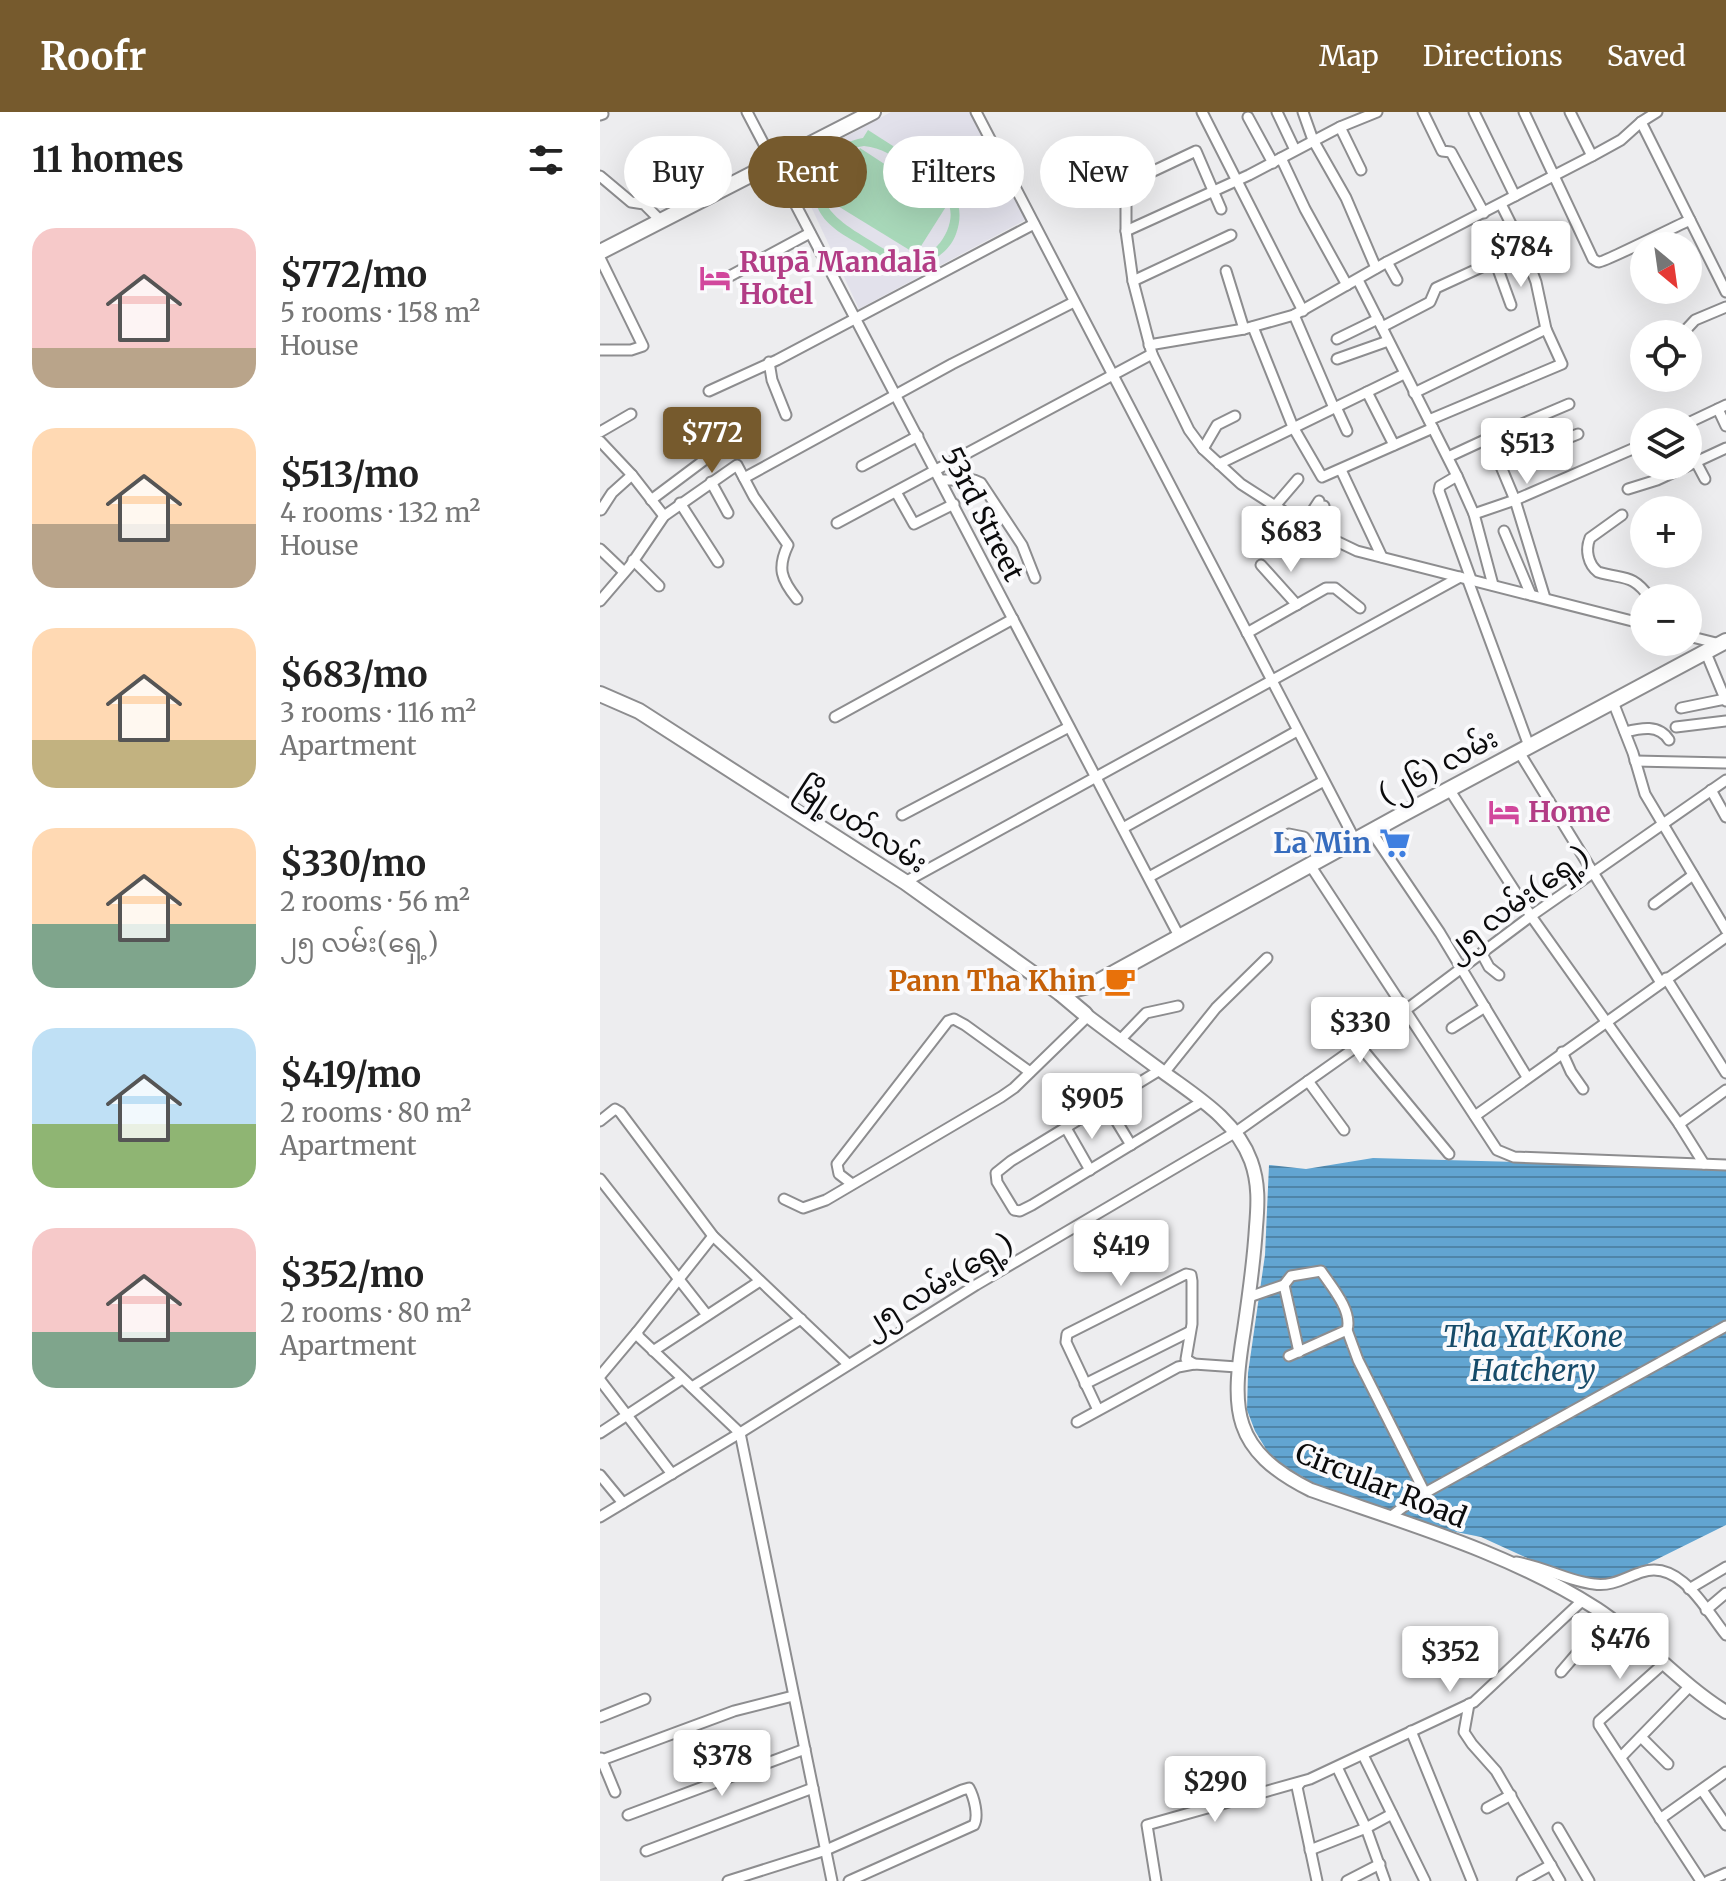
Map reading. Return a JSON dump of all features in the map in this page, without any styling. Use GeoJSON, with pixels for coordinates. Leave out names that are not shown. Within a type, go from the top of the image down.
{"type":"FeatureCollection","features":[{"type":"Feature","properties":{"kind":"main road"},"geometry":{"type":"LineString","coordinates":[[827,136],[873,112]]}},
{"type":"Feature","properties":{"kind":"main road"},"geometry":{"type":"LineString","coordinates":[[600,255],[748,177]]}},
{"type":"Feature","properties":{"kind":"main road","name":"(၂၆) လမ်း"},"geometry":{"type":"LineString","coordinates":[[1060,993],[1092,985],[1371,831],[1723,643]]}},
{"type":"Feature","properties":{"kind":"main road","name":"မြို့ပတ်လမ်း"},"geometry":{"type":"LineString","coordinates":[[600,694],[639,711],[905,882],[1087,1015]]}},
{"type":"Feature","properties":{"kind":"main road"},"geometry":{"type":"LineString","coordinates":[[1087,1015],[1085,997],[1092,985]]}},
{"type":"Feature","properties":{"kind":"street","name":"53rd Street"},"geometry":{"type":"LineString","coordinates":[[747,112],[759,136]]}},
{"type":"Feature","properties":{"kind":"street"},"geometry":{"type":"LineString","coordinates":[[976,112],[1322,782],[1355,840]]}},
{"type":"Feature","properties":{"kind":"street"},"geometry":{"type":"LineString","coordinates":[[1202,112],[1299,313],[1347,431]]}},
{"type":"Feature","properties":{"kind":"street"},"geometry":{"type":"LineString","coordinates":[[1277,112],[1295,150]]}},
{"type":"Feature","properties":{"kind":"street"},"geometry":{"type":"LineString","coordinates":[[1303,112],[1313,140],[1346,198],[1376,268]]}},
{"type":"Feature","properties":{"kind":"street"},"geometry":{"type":"LineString","coordinates":[[1126,231],[1377,112]]}},
{"type":"Feature","properties":{"kind":"street"},"geometry":{"type":"LineString","coordinates":[[1423,112],[1442,151],[1451,152],[1458,161],[1484,213]]}},
{"type":"Feature","properties":{"kind":"street"},"geometry":{"type":"LineString","coordinates":[[1474,112],[1515,196]]}},
{"type":"Feature","properties":{"kind":"street"},"geometry":{"type":"LineString","coordinates":[[1524,112],[1593,259],[1599,262],[1690,220]]}},
{"type":"Feature","properties":{"kind":"street"},"geometry":{"type":"LineString","coordinates":[[1570,112],[1592,156]]}},
{"type":"Feature","properties":{"kind":"street"},"geometry":{"type":"LineString","coordinates":[[837,523],[896,492],[938,475],[1112,376],[1151,349],[1249,328],[1299,313],[1387,262],[1592,156],[1657,112]]}},
{"type":"Feature","properties":{"kind":"street"},"geometry":{"type":"LineString","coordinates":[[1248,117],[1277,161],[1347,285]]}},
{"type":"Feature","properties":{"kind":"street"},"geometry":{"type":"LineString","coordinates":[[1641,122],[1726,292]]}},
{"type":"Feature","properties":{"kind":"street"},"geometry":{"type":"LineString","coordinates":[[1340,127],[1361,170]]}},
{"type":"Feature","properties":{"kind":"street"},"geometry":{"type":"LineString","coordinates":[[1221,209],[1196,151],[1128,181],[1126,231],[1133,281],[1151,349],[1174,403],[1203,449],[1241,484],[1340,545],[1630,620]]}},
{"type":"Feature","properties":{"kind":"street"},"geometry":{"type":"LineString","coordinates":[[600,176],[631,202],[644,204],[661,221]]}},
{"type":"Feature","properties":{"kind":"street"},"geometry":{"type":"LineString","coordinates":[[1226,271],[1293,427],[1322,477],[1562,364],[1546,329],[1536,282],[1501,204]]}},
{"type":"Feature","properties":{"kind":"street","name":"53rd Street"},"geometry":{"type":"LineString","coordinates":[[797,208],[1179,936]]}},
{"type":"Feature","properties":{"kind":"street"},"geometry":{"type":"LineString","coordinates":[[709,391],[777,360],[1034,224]]}},
{"type":"Feature","properties":{"kind":"street"},"geometry":{"type":"LineString","coordinates":[[730,276],[810,233]]}},
{"type":"Feature","properties":{"kind":"street"},"geometry":{"type":"LineString","coordinates":[[1133,281],[1231,235]]}},
{"type":"Feature","properties":{"kind":"street"},"geometry":{"type":"LineString","coordinates":[[1337,339],[1430,302],[1436,288],[1523,248]]}},
{"type":"Feature","properties":{"kind":"street"},"geometry":{"type":"LineString","coordinates":[[600,255],[643,346],[631,350],[600,350]]}},
{"type":"Feature","properties":{"kind":"street"},"geometry":{"type":"LineString","coordinates":[[1495,261],[1511,305]]}},
{"type":"Feature","properties":{"kind":"street"},"geometry":{"type":"LineString","coordinates":[[1387,262],[1397,280]]}},
{"type":"Feature","properties":{"kind":"street"},"geometry":{"type":"LineString","coordinates":[[1358,280],[1474,514],[1493,585]]}},
{"type":"Feature","properties":{"kind":"street"},"geometry":{"type":"LineString","coordinates":[[744,478],[896,394],[1074,302]]}},
{"type":"Feature","properties":{"kind":"street"},"geometry":{"type":"LineString","coordinates":[[1695,320],[1726,307]]}},
{"type":"Feature","properties":{"kind":"street"},"geometry":{"type":"LineString","coordinates":[[1414,393],[1546,329]]}},
{"type":"Feature","properties":{"kind":"street"},"geometry":{"type":"LineString","coordinates":[[1337,359],[1388,341]]}},
{"type":"Feature","properties":{"kind":"street"},"geometry":{"type":"LineString","coordinates":[[769,362],[772,380],[786,415]]}},
{"type":"Feature","properties":{"kind":"street"},"geometry":{"type":"LineString","coordinates":[[1219,464],[1404,374]]}},
{"type":"Feature","properties":{"kind":"street"},"geometry":{"type":"LineString","coordinates":[[1367,392],[1394,445]]}},
{"type":"Feature","properties":{"kind":"street"},"geometry":{"type":"LineString","coordinates":[[1448,457],[1569,404]]}},
{"type":"Feature","properties":{"kind":"street"},"geometry":{"type":"LineString","coordinates":[[1702,416],[1722,407],[1726,426]]}},
{"type":"Feature","properties":{"kind":"street"},"geometry":{"type":"LineString","coordinates":[[600,432],[631,414]]}},
{"type":"Feature","properties":{"kind":"street"},"geometry":{"type":"LineString","coordinates":[[1203,449],[1217,425],[1235,416]]}},
{"type":"Feature","properties":{"kind":"street"},"geometry":{"type":"LineString","coordinates":[[651,500],[703,461],[703,448],[690,427]]}},
{"type":"Feature","properties":{"kind":"street"},"geometry":{"type":"LineString","coordinates":[[1500,465],[1578,434]]}},
{"type":"Feature","properties":{"kind":"street"},"geometry":{"type":"LineString","coordinates":[[862,466],[918,436]]}},
{"type":"Feature","properties":{"kind":"street"},"geometry":{"type":"LineString","coordinates":[[1489,438],[1515,500],[1545,598]]}},
{"type":"Feature","properties":{"kind":"street"},"geometry":{"type":"LineString","coordinates":[[600,441],[664,516]]}},
{"type":"Feature","properties":{"kind":"street"},"geometry":{"type":"LineString","coordinates":[[1702,459],[1726,448]]}},
{"type":"Feature","properties":{"kind":"street"},"geometry":{"type":"LineString","coordinates":[[1474,514],[1515,500],[1630,450]]}},
{"type":"Feature","properties":{"kind":"street"},"geometry":{"type":"LineString","coordinates":[[600,601],[664,516],[737,465],[788,545],[781,560],[780,573],[797,599]]}},
{"type":"Feature","properties":{"kind":"street"},"geometry":{"type":"LineString","coordinates":[[1341,470],[1382,557]]}},
{"type":"Feature","properties":{"kind":"street"},"geometry":{"type":"LineString","coordinates":[[1702,473],[1705,479]]}},
{"type":"Feature","properties":{"kind":"street"},"geometry":{"type":"LineString","coordinates":[[601,510],[612,493],[632,475]]}},
{"type":"Feature","properties":{"kind":"street"},"geometry":{"type":"LineString","coordinates":[[938,475],[981,483],[1022,545],[1035,578]]}},
{"type":"Feature","properties":{"kind":"street"},"geometry":{"type":"LineString","coordinates":[[1457,476],[1440,486],[1439,491],[1524,749],[1594,873],[1726,1073]]}},
{"type":"Feature","properties":{"kind":"street"},"geometry":{"type":"LineString","coordinates":[[1274,507],[1298,479]]}},
{"type":"Feature","properties":{"kind":"street"},"geometry":{"type":"LineString","coordinates":[[1628,489],[1657,480]]}},
{"type":"Feature","properties":{"kind":"street"},"geometry":{"type":"LineString","coordinates":[[711,482],[728,513]]}},
{"type":"Feature","properties":{"kind":"street"},"geometry":{"type":"LineString","coordinates":[[896,492],[914,524],[954,504]]}},
{"type":"Feature","properties":{"kind":"street"},"geometry":{"type":"LineString","coordinates":[[680,503],[718,562]]}},
{"type":"Feature","properties":{"kind":"street"},"geometry":{"type":"LineString","coordinates":[[1307,526],[1322,503]]}},
{"type":"Feature","properties":{"kind":"street"},"geometry":{"type":"LineString","coordinates":[[1622,515],[1590,538],[1587,549],[1589,559],[1598,572],[1625,576],[1638,584]]}},
{"type":"Feature","properties":{"kind":"street"},"geometry":{"type":"LineString","coordinates":[[1504,531],[1531,595]]}},
{"type":"Feature","properties":{"kind":"street"},"geometry":{"type":"LineString","coordinates":[[600,549],[623,571]]}},
{"type":"Feature","properties":{"kind":"street"},"geometry":{"type":"LineString","coordinates":[[633,560],[659,586]]}},
{"type":"Feature","properties":{"kind":"street"},"geometry":{"type":"LineString","coordinates":[[1261,565],[1297,605]]}},
{"type":"Feature","properties":{"kind":"street"},"geometry":{"type":"LineString","coordinates":[[905,882],[1270,680],[1466,578]]}},
{"type":"Feature","properties":{"kind":"street"},"geometry":{"type":"LineString","coordinates":[[1247,633],[1330,587],[1347,595],[1360,608]]}},
{"type":"Feature","properties":{"kind":"street"},"geometry":{"type":"LineString","coordinates":[[835,717],[1013,619]]}},
{"type":"Feature","properties":{"kind":"street"},"geometry":{"type":"LineString","coordinates":[[1702,639],[1723,643]]}},
{"type":"Feature","properties":{"kind":"street"},"geometry":{"type":"LineString","coordinates":[[1681,708],[1726,700],[1706,653]]}},
{"type":"Feature","properties":{"kind":"street"},"geometry":{"type":"LineString","coordinates":[[1613,702],[1645,794],[1726,930]]}},
{"type":"Feature","properties":{"kind":"street"},"geometry":{"type":"LineString","coordinates":[[1676,727],[1726,721]]}},
{"type":"Feature","properties":{"kind":"street"},"geometry":{"type":"LineString","coordinates":[[902,815],[1069,727]]}},
{"type":"Feature","properties":{"kind":"street"},"geometry":{"type":"LineString","coordinates":[[1625,732],[1657,729],[1665,733],[1669,740]]}},
{"type":"Feature","properties":{"kind":"street"},"geometry":{"type":"LineString","coordinates":[[1123,828],[1297,731]]}},
{"type":"Feature","properties":{"kind":"street"},"geometry":{"type":"LineString","coordinates":[[1635,761],[1726,763]]}},
{"type":"Feature","properties":{"kind":"street","name":"၂၅ လမ်း(ရှေ့)"},"geometry":{"type":"LineString","coordinates":[[600,1517],[848,1364],[1236,1132],[1359,1045],[1531,916],[1726,780]]}},
{"type":"Feature","properties":{"kind":"street"},"geometry":{"type":"LineString","coordinates":[[1149,877],[1322,782]]}},
{"type":"Feature","properties":{"kind":"street"},"geometry":{"type":"LineString","coordinates":[[1449,789],[1531,916],[1704,1164]]}},
{"type":"Feature","properties":{"kind":"street"},"geometry":{"type":"LineString","coordinates":[[1711,790],[1726,817]]}},
{"type":"Feature","properties":{"kind":"street"},"geometry":{"type":"LineString","coordinates":[[1371,831],[1462,969],[1527,1077]]}},
{"type":"Feature","properties":{"kind":"street"},"geometry":{"type":"LineString","coordinates":[[1289,834],[1304,837],[1315,862],[1404,1010],[1497,1150],[1514,1157],[1726,1165]]}},
{"type":"Feature","properties":{"kind":"street"},"geometry":{"type":"LineString","coordinates":[[1654,904],[1693,875]]}},
{"type":"Feature","properties":{"kind":"street"},"geometry":{"type":"LineString","coordinates":[[1475,1116],[1726,937]]}},
{"type":"Feature","properties":{"kind":"street"},"geometry":{"type":"LineString","coordinates":[[1482,954],[1489,967],[1499,975]]}},
{"type":"Feature","properties":{"kind":"street"},"geometry":{"type":"LineString","coordinates":[[1203,1101],[1020,1211],[1014,1210],[1008,1203],[997,1182],[996,1173],[1011,1161],[1162,1072],[1216,1008],[1267,958]]}},
{"type":"Feature","properties":{"kind":"street"},"geometry":{"type":"LineString","coordinates":[[1120,1040],[1146,1013],[1178,1006]]}},
{"type":"Feature","properties":{"kind":"street"},"geometry":{"type":"LineString","coordinates":[[1452,1028],[1485,1007]]}},
{"type":"Feature","properties":{"kind":"street"},"geometry":{"type":"LineString","coordinates":[[784,1199],[803,1208],[826,1200],[1001,1097],[1087,1015]]}},
{"type":"Feature","properties":{"kind":"street","name":"Circular Road"},"geometry":{"type":"LineString","coordinates":[[1087,1015],[1203,1101],[1236,1132],[1251,1161],[1259,1193],[1249,1297],[1237,1367],[1236,1401],[1240,1421],[1266,1462],[1285,1477],[1311,1490],[1511,1561],[1583,1600],[1726,1712]]}},
{"type":"Feature","properties":{"kind":"street"},"geometry":{"type":"LineString","coordinates":[[852,1184],[839,1174],[837,1164],[948,1021],[954,1019],[965,1025],[1030,1072]]}},
{"type":"Feature","properties":{"kind":"street"},"geometry":{"type":"LineString","coordinates":[[1359,1045],[1449,1154]]}},
{"type":"Feature","properties":{"kind":"street"},"geometry":{"type":"LineString","coordinates":[[1562,1052],[1583,1089]]}},
{"type":"Feature","properties":{"kind":"street"},"geometry":{"type":"LineString","coordinates":[[1308,1081],[1344,1130]]}},
{"type":"Feature","properties":{"kind":"street"},"geometry":{"type":"LineString","coordinates":[[1679,1124],[1726,1090]]}},
{"type":"Feature","properties":{"kind":"street"},"geometry":{"type":"LineString","coordinates":[[1106,1104],[1131,1145]]}},
{"type":"Feature","properties":{"kind":"street"},"geometry":{"type":"LineString","coordinates":[[600,1121],[609,1111],[615,1109],[620,1112],[713,1236],[848,1364]]}},
{"type":"Feature","properties":{"kind":"street"},"geometry":{"type":"LineString","coordinates":[[1066,1128],[1090,1170]]}},
{"type":"Feature","properties":{"kind":"street"},"geometry":{"type":"LineString","coordinates":[[600,1179],[707,1315]]}},
{"type":"Feature","properties":{"kind":"street"},"geometry":{"type":"LineString","coordinates":[[672,1474],[600,1376],[713,1236]]}},
{"type":"Feature","properties":{"kind":"street"},"geometry":{"type":"LineString","coordinates":[[1249,1297],[1284,1285],[1291,1276],[1321,1271],[1334,1289],[1349,1321],[1347,1330],[1358,1360],[1425,1493]]}},
{"type":"Feature","properties":{"kind":"street"},"geometry":{"type":"LineString","coordinates":[[1098,1410],[1066,1342],[1067,1334],[1186,1274],[1191,1275],[1192,1281],[1192,1324],[1186,1359],[1194,1364]]}},
{"type":"Feature","properties":{"kind":"street"},"geometry":{"type":"LineString","coordinates":[[653,1351],[760,1281]]}},
{"type":"Feature","properties":{"kind":"street"},"geometry":{"type":"LineString","coordinates":[[1284,1285],[1294,1354],[1347,1330]]}},
{"type":"Feature","properties":{"kind":"street"},"geometry":{"type":"LineString","coordinates":[[692,1387],[801,1319]]}},
{"type":"Feature","properties":{"kind":"street"},"geometry":{"type":"LineString","coordinates":[[1390,1517],[1425,1493],[1726,1326]]}},
{"type":"Feature","properties":{"kind":"street"},"geometry":{"type":"LineString","coordinates":[[637,1332],[740,1433],[832,1881]]}},
{"type":"Feature","properties":{"kind":"street"},"geometry":{"type":"LineString","coordinates":[[1085,1384],[1189,1332]]}},
{"type":"Feature","properties":{"kind":"street"},"geometry":{"type":"LineString","coordinates":[[1077,1422],[1178,1367],[1194,1364],[1237,1367]]}},
{"type":"Feature","properties":{"kind":"street"},"geometry":{"type":"LineString","coordinates":[[600,1433],[682,1379]]}},
{"type":"Feature","properties":{"kind":"street"},"geometry":{"type":"LineString","coordinates":[[600,1475],[623,1503]]}},
{"type":"Feature","properties":{"kind":"street"},"geometry":{"type":"LineString","coordinates":[[1511,1561],[1539,1565],[1597,1585],[1612,1584],[1641,1572],[1659,1569],[1673,1574],[1689,1589],[1726,1635]]}},
{"type":"Feature","properties":{"kind":"street"},"geometry":{"type":"LineString","coordinates":[[1689,1589],[1726,1567]]}},
{"type":"Feature","properties":{"kind":"street"},"geometry":{"type":"LineString","coordinates":[[1706,1610],[1726,1593]]}},
{"type":"Feature","properties":{"kind":"street"},"geometry":{"type":"LineString","coordinates":[[1156,1881],[1147,1825],[1300,1783],[1469,1704],[1482,1697],[1583,1600]]}},
{"type":"Feature","properties":{"kind":"street"},"geometry":{"type":"LineString","coordinates":[[1561,1672],[1608,1617]]}},
{"type":"Feature","properties":{"kind":"street"},"geometry":{"type":"LineString","coordinates":[[1663,1664],[1599,1721],[1600,1728],[1701,1881]]}},
{"type":"Feature","properties":{"kind":"street"},"geometry":{"type":"LineString","coordinates":[[1621,1757],[1690,1686]]}},
{"type":"Feature","properties":{"kind":"street"},"geometry":{"type":"LineString","coordinates":[[615,1792],[601,1757],[734,1711],[793,1696]]}},
{"type":"Feature","properties":{"kind":"street"},"geometry":{"type":"LineString","coordinates":[[600,1717],[645,1699]]}},
{"type":"Feature","properties":{"kind":"street"},"geometry":{"type":"LineString","coordinates":[[1469,1704],[1464,1732],[1496,1771],[1560,1881]]}},
{"type":"Feature","properties":{"kind":"street"},"geometry":{"type":"LineString","coordinates":[[1411,1731],[1472,1881]]}},
{"type":"Feature","properties":{"kind":"street"},"geometry":{"type":"LineString","coordinates":[[1642,1738],[1668,1764]]}},
{"type":"Feature","properties":{"kind":"street"},"geometry":{"type":"LineString","coordinates":[[628,1815],[805,1749]]}},
{"type":"Feature","properties":{"kind":"street"},"geometry":{"type":"LineString","coordinates":[[1363,1755],[1425,1881]]}},
{"type":"Feature","properties":{"kind":"street"},"geometry":{"type":"LineString","coordinates":[[1337,1767],[1366,1828],[1385,1881]]}},
{"type":"Feature","properties":{"kind":"street"},"geometry":{"type":"LineString","coordinates":[[1660,1819],[1726,1772]]}},
{"type":"Feature","properties":{"kind":"street"},"geometry":{"type":"LineString","coordinates":[[1300,1783],[1297,1787],[1313,1849],[1317,1881]]}},
{"type":"Feature","properties":{"kind":"street"},"geometry":{"type":"LineString","coordinates":[[646,1851],[813,1788]]}},
{"type":"Feature","properties":{"kind":"street"},"geometry":{"type":"LineString","coordinates":[[728,1881],[826,1850],[962,1790],[969,1788],[972,1792],[977,1821],[974,1825],[849,1881]]}},
{"type":"Feature","properties":{"kind":"street"},"geometry":{"type":"LineString","coordinates":[[1702,1790],[1726,1825]]}},
{"type":"Feature","properties":{"kind":"street"},"geometry":{"type":"LineString","coordinates":[[1487,1808],[1511,1795]]}},
{"type":"Feature","properties":{"kind":"street"},"geometry":{"type":"LineString","coordinates":[[1313,1849],[1392,1814]]}},
{"type":"Feature","properties":{"kind":"street"},"geometry":{"type":"LineString","coordinates":[[1558,1828],[1589,1881]]}},
{"type":"Feature","properties":{"kind":"street"},"geometry":{"type":"LineString","coordinates":[[1347,1881],[1380,1864]]}},
{"type":"Feature","properties":{"kind":"street"},"geometry":{"type":"LineString","coordinates":[[1522,1881],[1551,1865]]}},
{"type":"Feature","properties":{"kind":"street"},"geometry":{"type":"LineString","coordinates":[[1708,1881],[1726,1873]]}},
{"type":"Feature","properties":{"kind":"shaded area"},"geometry":{"type":"Polygon","coordinates":[[[891,112],[971,112],[984,136],[883,136],[883,208],[1021,208],[1027,219],[859,309],[812,208],[867,208],[867,136],[847,136],[891,112]]]}},
{"type":"Feature","properties":{"kind":"green space"},"geometry":{"type":"Polygon","coordinates":[[[868,130],[883,140],[883,152],[867,146],[867,136],[864,136],[868,130]]]}},
{"type":"Feature","properties":{"kind":"green space"},"geometry":{"type":"Polygon","coordinates":[[[867,153],[883,163],[883,208],[945,208],[916,254],[841,208],[867,208],[867,153]]]}},
{"type":"Feature","properties":{"kind":"green space"},"geometry":{"type":"Polygon","coordinates":[[[818,208],[829,208],[846,225],[879,246],[892,253],[914,257],[930,252],[940,243],[947,231],[950,208],[959,208],[959,211],[956,234],[946,250],[930,261],[910,266],[891,263],[878,256],[838,231],[818,208]]]}},
{"type":"Feature","properties":{"kind":"water","name":"Tha Yat Kone Hatchery"},"geometry":{"type":"Polygon","coordinates":[[[1373,1158],[1726,1168],[1726,1525],[1609,1583],[1547,1567],[1481,1537],[1416,1524],[1322,1488],[1272,1459],[1255,1431],[1247,1410],[1248,1373],[1265,1255],[1269,1165],[1306,1169],[1373,1158]]]}},
{"type":"Feature","properties":{"kind":"place","name":"Rupā Mandalā Hotel"},"geometry":{"type":"Point","coordinates":[715,278]}},
{"type":"Feature","properties":{"kind":"place","name":"Home"},"geometry":{"type":"Point","coordinates":[1504,812]}},
{"type":"Feature","properties":{"kind":"place","name":"La Min"},"geometry":{"type":"Point","coordinates":[1395,843]}},
{"type":"Feature","properties":{"kind":"place","name":"Pann Tha Khin"},"geometry":{"type":"Point","coordinates":[1120,981]}}]}
